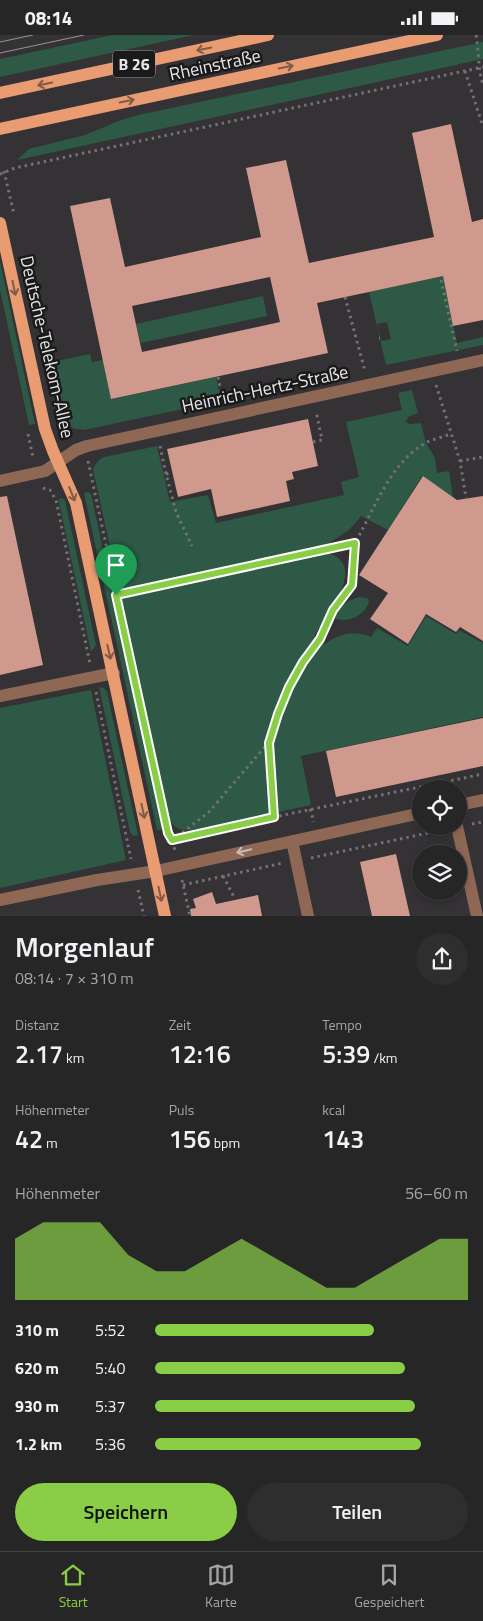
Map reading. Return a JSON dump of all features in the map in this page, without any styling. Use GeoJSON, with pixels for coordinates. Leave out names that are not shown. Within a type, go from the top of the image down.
{"type":"FeatureCollection","features":[{"type":"Feature","properties":{"kind":"main road","name":"Rheinstraße"},"geometry":{"type":"LineString","coordinates":[[0,93],[268,35]]}},
{"type":"Feature","properties":{"kind":"main road","name":"Rheinstraße"},"geometry":{"type":"LineString","coordinates":[[0,129],[437,35]]}},
{"type":"Feature","properties":{"kind":"main road","name":"Deutsche-Telekom-Allee"},"geometry":{"type":"LineString","coordinates":[[0,223],[45,429],[76,503],[165,916]]}},
{"type":"Feature","properties":{"kind":"street","name":"Heinrich-Hertz-Straße"},"geometry":{"type":"LineString","coordinates":[[0,481],[37,473],[76,450],[87,446],[483,360]]}},
{"type":"Feature","properties":{"kind":"street"},"geometry":{"type":"LineString","coordinates":[[0,696],[114,673]]}},
{"type":"Feature","properties":{"kind":"street"},"geometry":{"type":"LineString","coordinates":[[467,803],[483,800]]}},
{"type":"Feature","properties":{"kind":"street"},"geometry":{"type":"LineString","coordinates":[[0,901],[97,880],[156,871],[412,815]]}},
{"type":"Feature","properties":{"kind":"street"},"geometry":{"type":"LineString","coordinates":[[459,835],[477,916]]}},
{"type":"Feature","properties":{"kind":"street"},"geometry":{"type":"LineString","coordinates":[[292,841],[308,916]]}},
{"type":"Feature","properties":{"kind":"path"},"geometry":{"type":"LineString","coordinates":[[0,174],[15,168],[465,71],[483,65],[476,35]]}},
{"type":"Feature","properties":{"kind":"path"},"geometry":{"type":"LineString","coordinates":[[480,57],[480,73],[483,85]]}},
{"type":"Feature","properties":{"kind":"path"},"geometry":{"type":"LineString","coordinates":[[465,71],[483,127]]}},
{"type":"Feature","properties":{"kind":"path"},"geometry":{"type":"LineString","coordinates":[[441,280],[458,354]]}},
{"type":"Feature","properties":{"kind":"path"},"geometry":{"type":"LineString","coordinates":[[344,297],[368,385]]}},
{"type":"Feature","properties":{"kind":"path"},"geometry":{"type":"LineString","coordinates":[[433,371],[460,461],[466,498]]}},
{"type":"Feature","properties":{"kind":"path"},"geometry":{"type":"LineString","coordinates":[[218,377],[223,404]]}},
{"type":"Feature","properties":{"kind":"path"},"geometry":{"type":"LineString","coordinates":[[313,443],[322,440],[315,408]]}},
{"type":"Feature","properties":{"kind":"path"},"geometry":{"type":"LineString","coordinates":[[28,432],[40,487],[50,490],[56,500],[144,916]]}},
{"type":"Feature","properties":{"kind":"path"},"geometry":{"type":"LineString","coordinates":[[274,817],[269,743],[289,687],[303,662],[320,639],[333,610],[352,585],[355,543],[390,478],[405,458],[426,443],[451,434]]}},
{"type":"Feature","properties":{"kind":"path"},"geometry":{"type":"LineString","coordinates":[[159,441],[176,512],[192,546]]}},
{"type":"Feature","properties":{"kind":"path"},"geometry":{"type":"LineString","coordinates":[[87,446],[88,464],[168,833],[172,840],[179,866],[190,916]]}},
{"type":"Feature","properties":{"kind":"path"},"geometry":{"type":"LineString","coordinates":[[460,461],[483,457]]}},
{"type":"Feature","properties":{"kind":"path"},"geometry":{"type":"LineString","coordinates":[[166,474],[172,473]]}},
{"type":"Feature","properties":{"kind":"path"},"geometry":{"type":"LineString","coordinates":[[116,595],[355,543]]}},
{"type":"Feature","properties":{"kind":"path"},"geometry":{"type":"LineString","coordinates":[[172,840],[209,812],[269,743]]}},
{"type":"Feature","properties":{"kind":"path"},"geometry":{"type":"LineString","coordinates":[[172,840],[310,809],[483,774]]}},
{"type":"Feature","properties":{"kind":"path"},"geometry":{"type":"LineString","coordinates":[[310,809],[314,823]]}},
{"type":"Feature","properties":{"kind":"path"},"geometry":{"type":"LineString","coordinates":[[467,825],[483,821]]}},
{"type":"Feature","properties":{"kind":"path"},"geometry":{"type":"LineString","coordinates":[[183,885],[419,835]]}},
{"type":"Feature","properties":{"kind":"path"},"geometry":{"type":"LineString","coordinates":[[223,876],[235,899]]}},
{"type":"Feature","properties":{"kind":"green space"},"geometry":{"type":"Polygon","coordinates":[[[113,35],[194,35],[0,77],[0,59],[113,35]]]}},
{"type":"Feature","properties":{"kind":"green space"},"geometry":{"type":"Polygon","coordinates":[[[483,42],[483,59],[17,160],[29,149],[85,135],[121,120],[143,114],[483,42]]]}},
{"type":"Feature","properties":{"kind":"green space"},"geometry":{"type":"Polygon","coordinates":[[[0,261],[35,424],[29,425],[0,290],[0,261]]]}},
{"type":"Feature","properties":{"kind":"green space"},"geometry":{"type":"Polygon","coordinates":[[[443,276],[457,343],[483,337],[483,345],[386,365],[369,292],[443,276]],[[387,322],[377,324],[381,341],[391,339],[387,322]]]}},
{"type":"Feature","properties":{"kind":"green space"},"geometry":{"type":"Polygon","coordinates":[[[263,296],[267,316],[141,343],[136,324],[263,296]]]}},
{"type":"Feature","properties":{"kind":"green space"},"geometry":{"type":"Polygon","coordinates":[[[90,354],[92,362],[103,360],[112,399],[216,377],[221,401],[84,430],[74,429],[68,423],[61,408],[52,362],[90,354]]]}},
{"type":"Feature","properties":{"kind":"green space"},"geometry":{"type":"Polygon","coordinates":[[[412,390],[418,413],[408,417],[406,422],[410,424],[421,423],[426,443],[435,458],[437,473],[449,471],[453,497],[422,476],[388,530],[361,516],[350,528],[329,543],[331,554],[341,560],[343,564],[345,578],[342,589],[314,636],[325,644],[336,637],[353,633],[371,637],[377,628],[408,646],[426,616],[456,634],[459,630],[483,643],[483,717],[301,756],[311,805],[194,830],[177,828],[169,819],[94,467],[104,457],[157,446],[170,502],[208,495],[216,523],[344,495],[341,482],[359,477],[346,422],[402,410],[398,393],[412,390]]]}},
{"type":"Feature","properties":{"kind":"green space"},"geometry":{"type":"Polygon","coordinates":[[[88,492],[91,494],[163,827],[160,830],[157,830],[84,493],[88,492]]]}},
{"type":"Feature","properties":{"kind":"green space"},"geometry":{"type":"Polygon","coordinates":[[[61,498],[65,500],[96,645],[91,652],[59,502],[61,498]]]}},
{"type":"Feature","properties":{"kind":"green space"},"geometry":{"type":"Polygon","coordinates":[[[359,597],[367,598],[369,602],[364,611],[351,619],[336,619],[335,613],[340,607],[359,597]]]}},
{"type":"Feature","properties":{"kind":"green space"},"geometry":{"type":"Polygon","coordinates":[[[99,687],[104,688],[107,692],[138,835],[133,836],[130,832],[99,687]]]}},
{"type":"Feature","properties":{"kind":"green space"},"geometry":{"type":"Polygon","coordinates":[[[91,690],[126,860],[0,888],[0,708],[91,690]]]}},
{"type":"Feature","properties":{"kind":"building"},"geometry":{"type":"Polygon","coordinates":[[[451,124],[472,222],[483,219],[483,320],[453,326],[443,276],[317,303],[328,353],[111,399],[70,206],[110,198],[125,267],[261,237],[246,168],[286,160],[309,263],[434,237],[412,133],[451,124]],[[270,277],[132,306],[142,352],[280,322],[270,277]]]}},
{"type":"Feature","properties":{"kind":"building"},"geometry":{"type":"Polygon","coordinates":[[[308,419],[318,466],[292,472],[294,479],[286,481],[290,501],[217,517],[211,489],[178,497],[167,449],[308,419]]]}},
{"type":"Feature","properties":{"kind":"building"},"geometry":{"type":"Polygon","coordinates":[[[423,476],[457,500],[483,496],[483,641],[460,627],[456,632],[426,614],[408,644],[370,619],[388,593],[359,575],[423,476]]]}},
{"type":"Feature","properties":{"kind":"building"},"geometry":{"type":"Polygon","coordinates":[[[7,496],[43,665],[0,675],[0,497],[7,496]]]}},
{"type":"Feature","properties":{"kind":"building"},"geometry":{"type":"Polygon","coordinates":[[[483,718],[483,766],[336,797],[326,751],[483,718]]]}},
{"type":"Feature","properties":{"kind":"building"},"geometry":{"type":"Polygon","coordinates":[[[396,854],[410,916],[372,916],[360,862],[396,854]]]}},
{"type":"Feature","properties":{"kind":"building"},"geometry":{"type":"Polygon","coordinates":[[[212,892],[216,904],[258,895],[262,916],[191,916],[190,909],[196,908],[193,899],[212,892]]]}},
{"type":"Feature","properties":{"kind":"tram line"},"geometry":{"type":"LineString","coordinates":[[0,42],[33,35]]}},
{"type":"Feature","properties":{"kind":"tram line"},"geometry":{"type":"LineString","coordinates":[[0,53],[84,35]]}},
{"type":"Feature","properties":{"kind":"route"},"geometry":{"type":"LineString","coordinates":[[355,543],[352,585],[333,610],[320,639],[303,662],[289,687],[269,743],[274,817],[172,840],[168,833],[116,595],[355,543]]}}]}
